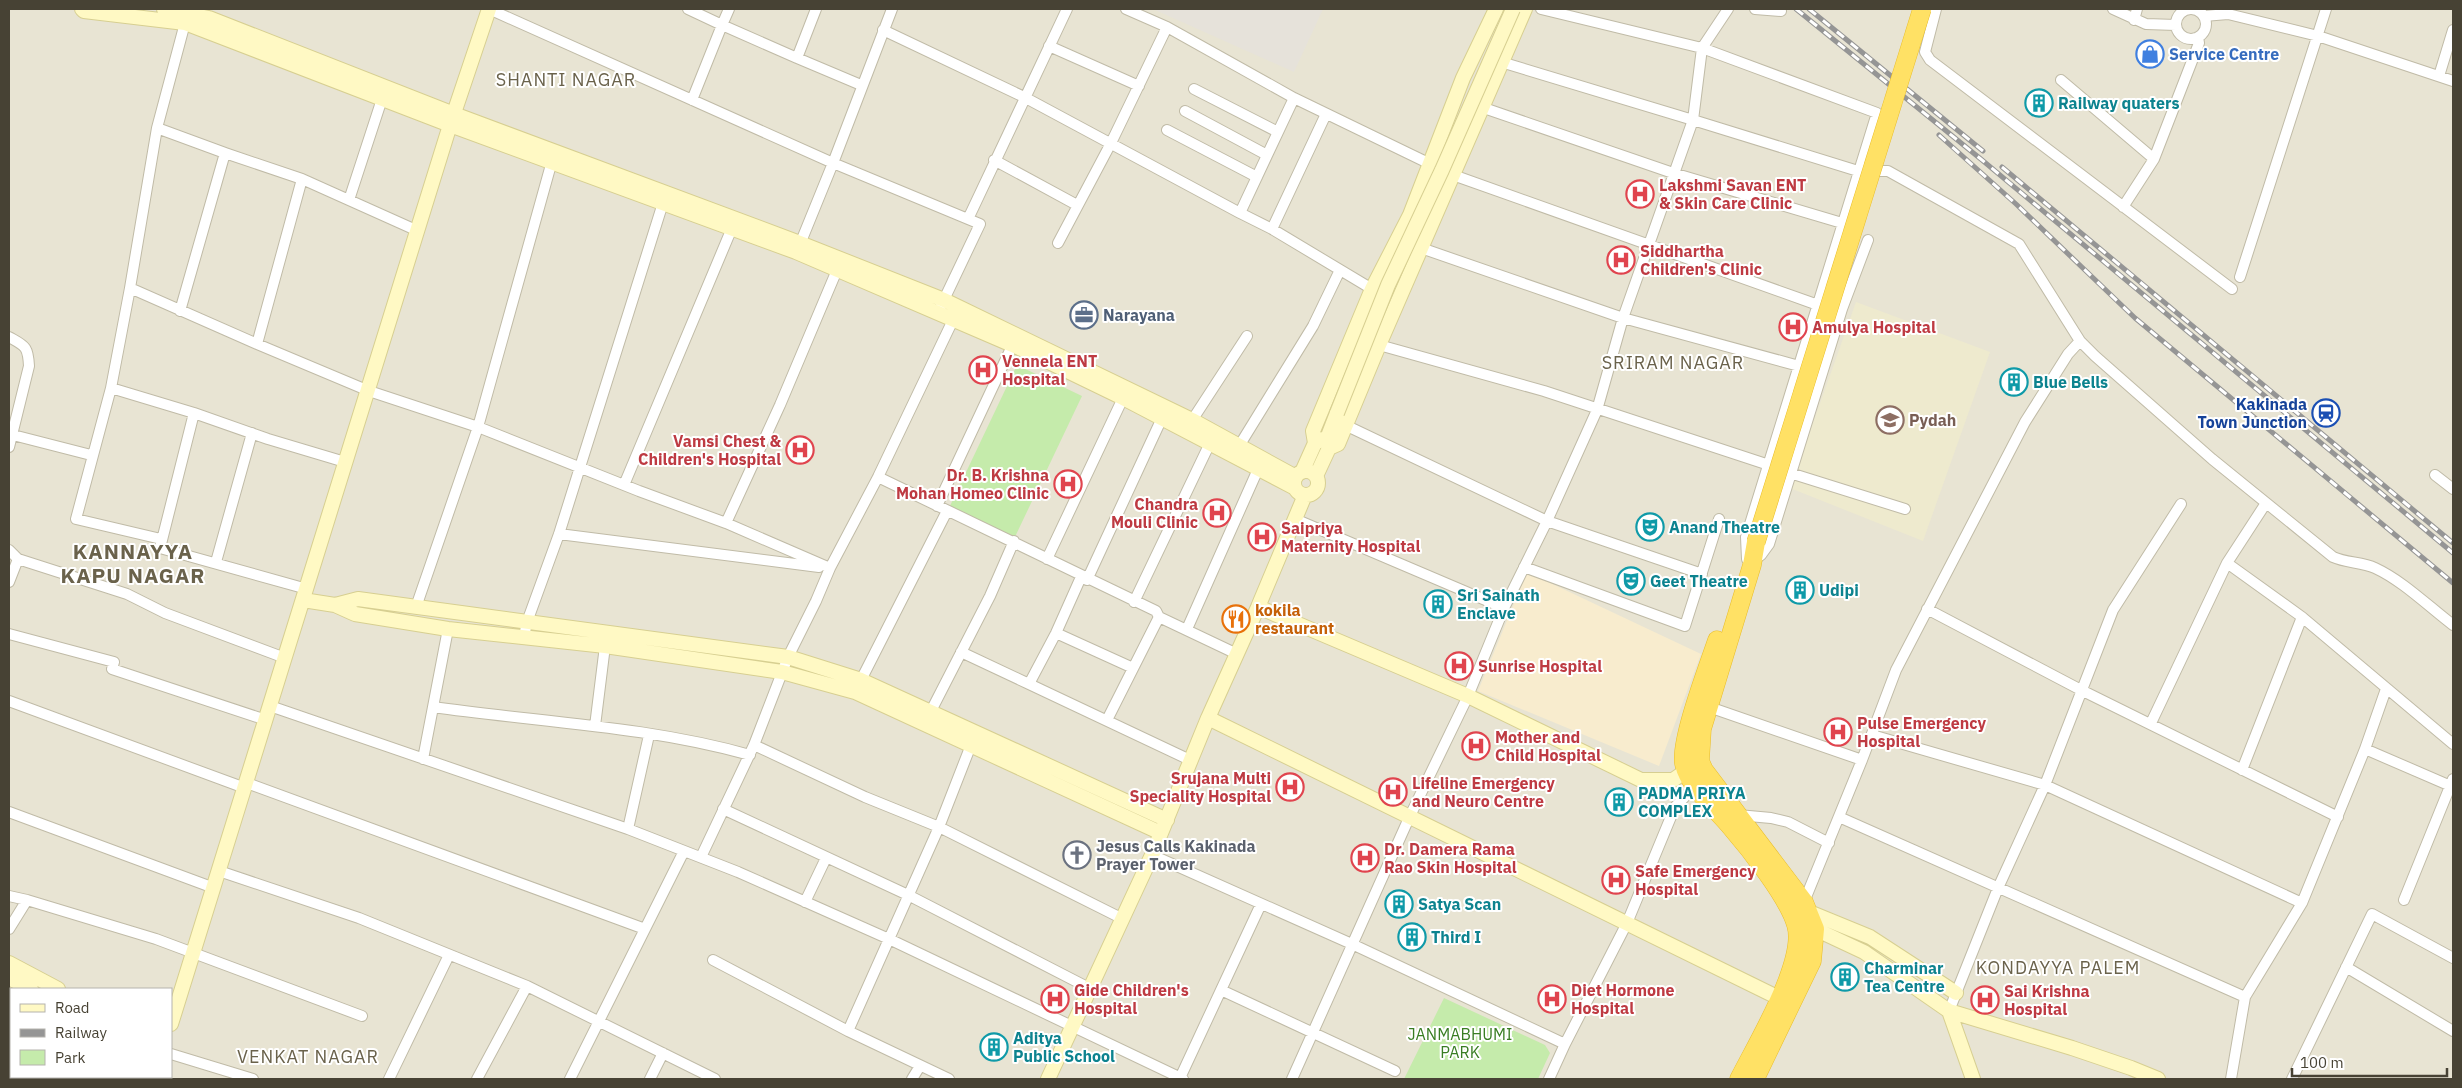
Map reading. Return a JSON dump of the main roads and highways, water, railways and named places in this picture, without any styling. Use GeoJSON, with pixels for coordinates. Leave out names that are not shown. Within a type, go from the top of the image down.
{"type":"FeatureCollection","features":[{"type":"Feature","properties":{"kind":"highway"},"geometry":{"type":"LineString","coordinates":[[1739,1079],[1796,959],[1797,926],[1789,908],[1762,867],[1695,786],[1693,766],[1752,554],[1922,9]]}},
{"type":"Feature","properties":{"kind":"highway"},"geometry":{"type":"LineString","coordinates":[[1752,554],[1735,588],[1689,727],[1683,756],[1693,766],[1704,770],[1806,907],[1815,929],[1812,961],[1755,1079]]}},
{"type":"Feature","properties":{"kind":"railway"},"geometry":{"type":"LineString","coordinates":[[1796,9],[1982,160],[2453,553]]}},
{"type":"Feature","properties":{"kind":"railway"},"geometry":{"type":"LineString","coordinates":[[1809,9],[1983,151]]}},
{"type":"Feature","properties":{"kind":"railway"},"geometry":{"type":"LineString","coordinates":[[1939,135],[2016,204],[2135,318],[2453,583]]}},
{"type":"Feature","properties":{"kind":"railway"},"geometry":{"type":"LineString","coordinates":[[2002,167],[2453,543]]}},
{"type":"Feature","properties":{"kind":"place","name":"Service Centre"},"geometry":{"type":"Point","coordinates":[2150,54]}},
{"type":"Feature","properties":{"kind":"place","name":"Railway quaters"},"geometry":{"type":"Point","coordinates":[2039,103]}},
{"type":"Feature","properties":{"kind":"place","name":"Lakshmi Savan ENT & Skin Care Clinic"},"geometry":{"type":"Point","coordinates":[1640,194]}},
{"type":"Feature","properties":{"kind":"place","name":"Siddhartha Children's Clinic"},"geometry":{"type":"Point","coordinates":[1621,260]}},
{"type":"Feature","properties":{"kind":"place","name":"Narayana"},"geometry":{"type":"Point","coordinates":[1084,315]}},
{"type":"Feature","properties":{"kind":"place","name":"Amulya Hospital"},"geometry":{"type":"Point","coordinates":[1793,327]}},
{"type":"Feature","properties":{"kind":"place","name":"Vennela ENT Hospital"},"geometry":{"type":"Point","coordinates":[983,370]}},
{"type":"Feature","properties":{"kind":"place","name":"Blue Bells"},"geometry":{"type":"Point","coordinates":[2014,382]}},
{"type":"Feature","properties":{"kind":"place","name":"Kakinada Town Junction"},"geometry":{"type":"Point","coordinates":[2326,413]}},
{"type":"Feature","properties":{"kind":"place","name":"Pydah"},"geometry":{"type":"Point","coordinates":[1890,420]}},
{"type":"Feature","properties":{"kind":"place","name":"Vamsi Chest & Children's Hospital"},"geometry":{"type":"Point","coordinates":[800,450]}},
{"type":"Feature","properties":{"kind":"place","name":"Dr. B. Krishna Mohan Homeo Clinic"},"geometry":{"type":"Point","coordinates":[1068,484]}},
{"type":"Feature","properties":{"kind":"place","name":"Chandra Mouli Clinic"},"geometry":{"type":"Point","coordinates":[1217,513]}},
{"type":"Feature","properties":{"kind":"place","name":"Anand Theatre"},"geometry":{"type":"Point","coordinates":[1650,527]}},
{"type":"Feature","properties":{"kind":"place","name":"Saipriya Maternity Hospital"},"geometry":{"type":"Point","coordinates":[1262,537]}},
{"type":"Feature","properties":{"kind":"place","name":"Geet Theatre"},"geometry":{"type":"Point","coordinates":[1631,581]}},
{"type":"Feature","properties":{"kind":"place","name":"Udipi"},"geometry":{"type":"Point","coordinates":[1800,590]}},
{"type":"Feature","properties":{"kind":"place","name":"Sri Sainath Enclave"},"geometry":{"type":"Point","coordinates":[1438,604]}},
{"type":"Feature","properties":{"kind":"place","name":"kokila restaurant"},"geometry":{"type":"Point","coordinates":[1236,619]}},
{"type":"Feature","properties":{"kind":"place","name":"Sunrise Hospital"},"geometry":{"type":"Point","coordinates":[1459,666]}},
{"type":"Feature","properties":{"kind":"place","name":"Pulse Emergency Hospital"},"geometry":{"type":"Point","coordinates":[1838,732]}},
{"type":"Feature","properties":{"kind":"place","name":"Mother and Child Hospital"},"geometry":{"type":"Point","coordinates":[1476,746]}},
{"type":"Feature","properties":{"kind":"place","name":"Srujana Multi Speciality Hospital"},"geometry":{"type":"Point","coordinates":[1290,787]}},
{"type":"Feature","properties":{"kind":"place","name":"Lifeline Emergency and Neuro Centre"},"geometry":{"type":"Point","coordinates":[1393,792]}},
{"type":"Feature","properties":{"kind":"place","name":"PADMA PRIYA COMPLEX"},"geometry":{"type":"Point","coordinates":[1619,802]}},
{"type":"Feature","properties":{"kind":"place","name":"Jesus Calls Kakinada Prayer Tower"},"geometry":{"type":"Point","coordinates":[1077,855]}},
{"type":"Feature","properties":{"kind":"place","name":"Dr. Damera Rama Rao Skin Hospital"},"geometry":{"type":"Point","coordinates":[1365,858]}},
{"type":"Feature","properties":{"kind":"place","name":"Safe Emergency Hospital"},"geometry":{"type":"Point","coordinates":[1616,880]}},
{"type":"Feature","properties":{"kind":"place","name":"Satya Scan"},"geometry":{"type":"Point","coordinates":[1399,904]}},
{"type":"Feature","properties":{"kind":"place","name":"Third I"},"geometry":{"type":"Point","coordinates":[1412,937]}},
{"type":"Feature","properties":{"kind":"place","name":"Charminar Tea Centre"},"geometry":{"type":"Point","coordinates":[1845,977]}},
{"type":"Feature","properties":{"kind":"place","name":"Gide Children's Hospital"},"geometry":{"type":"Point","coordinates":[1055,999]}},
{"type":"Feature","properties":{"kind":"place","name":"Diet Hormone Hospital"},"geometry":{"type":"Point","coordinates":[1552,999]}},
{"type":"Feature","properties":{"kind":"place","name":"Sai Krishna Hospital"},"geometry":{"type":"Point","coordinates":[1985,1000]}},
{"type":"Feature","properties":{"kind":"place","name":"Aditya Public School"},"geometry":{"type":"Point","coordinates":[994,1047]}},
{"type":"Feature","properties":{"kind":"district","name":"SHANTI NAGAR"},"geometry":{"type":"Point","coordinates":[566,80]}},
{"type":"Feature","properties":{"kind":"district","name":"SRIRAM NAGAR"},"geometry":{"type":"Point","coordinates":[1673,363]}},
{"type":"Feature","properties":{"kind":"district","name":"KANNAYYA KAPU NAGAR"},"geometry":{"type":"Point","coordinates":[133,564]}},
{"type":"Feature","properties":{"kind":"district","name":"KONDAYYA PALEM"},"geometry":{"type":"Point","coordinates":[2058,968]}},
{"type":"Feature","properties":{"kind":"district","name":"VENKAT NAGAR"},"geometry":{"type":"Point","coordinates":[308,1057]}},
{"type":"Feature","properties":{"kind":"park label","name":"JANMABHUMI PARK"},"geometry":{"type":"Point","coordinates":[1460,1043]}}]}
